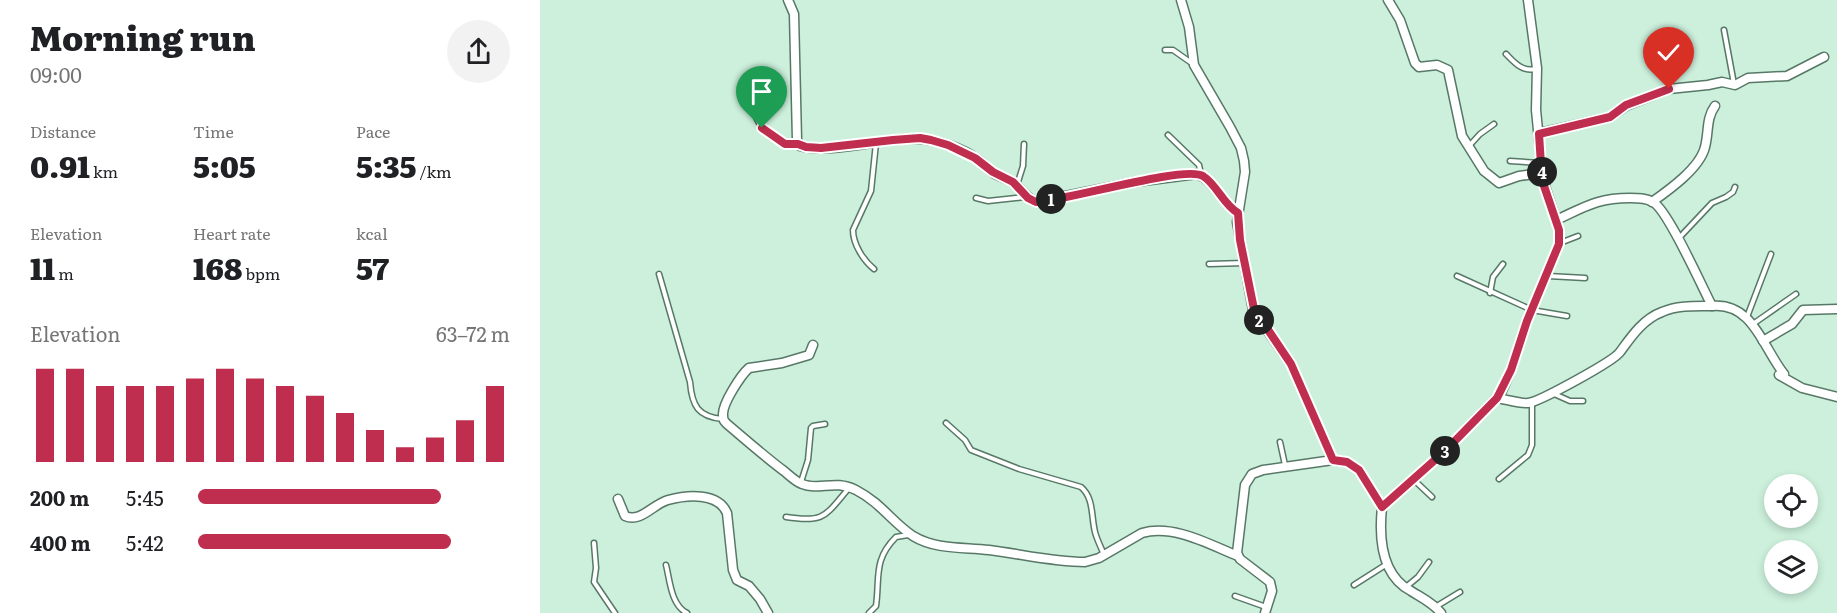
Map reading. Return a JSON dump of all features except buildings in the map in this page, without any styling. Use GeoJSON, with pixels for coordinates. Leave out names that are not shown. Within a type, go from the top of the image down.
{"type":"FeatureCollection","features":[{"type":"Feature","properties":{"kind":"street"},"geometry":{"type":"LineString","coordinates":[[788,0],[794,14],[798,144],[821,148],[920,138],[948,145],[975,158],[993,172],[1013,182],[1026,196],[1040,202],[1135,182],[1187,174],[1201,175],[1231,209],[1238,213]]}},
{"type":"Feature","properties":{"kind":"street"},"geometry":{"type":"LineString","coordinates":[[1181,0],[1189,27],[1194,65],[1241,148],[1245,172],[1238,213],[1254,309],[1291,364],[1333,460]]}},
{"type":"Feature","properties":{"kind":"street"},"geometry":{"type":"LineString","coordinates":[[1388,0],[1400,20],[1419,67],[1437,65],[1448,70],[1455,96],[1459,128],[1484,171],[1498,183],[1542,172]]}},
{"type":"Feature","properties":{"kind":"street"},"geometry":{"type":"LineString","coordinates":[[1382,507],[1445,451],[1497,398],[1511,370],[1559,244],[1556,220],[1542,180],[1535,90],[1537,68],[1528,0]]}},
{"type":"Feature","properties":{"kind":"street"},"geometry":{"type":"LineString","coordinates":[[1539,134],[1610,117],[1626,105],[1669,89],[1722,82],[1734,85],[1748,78],[1787,76],[1824,57]]}},
{"type":"Feature","properties":{"kind":"street"},"geometry":{"type":"LineString","coordinates":[[1652,201],[1682,180],[1703,152],[1709,116],[1715,105]]}},
{"type":"Feature","properties":{"kind":"street"},"geometry":{"type":"LineString","coordinates":[[1556,220],[1603,200],[1641,198],[1652,201],[1658,206],[1679,238],[1712,306]]}},
{"type":"Feature","properties":{"kind":"street"},"geometry":{"type":"LineString","coordinates":[[1497,398],[1523,403],[1532,402],[1615,357],[1630,336],[1650,318],[1661,312],[1675,308],[1712,306],[1734,308],[1749,321],[1784,374],[1779,375],[1802,388],[1837,397]]}},
{"type":"Feature","properties":{"kind":"street"},"geometry":{"type":"LineString","coordinates":[[1763,341],[1792,324],[1803,310],[1837,309]]}},
{"type":"Feature","properties":{"kind":"street"},"geometry":{"type":"LineString","coordinates":[[813,345],[810,355],[749,368],[727,402],[723,413],[723,419],[800,484],[811,486],[839,484],[849,488],[879,504],[912,535],[924,541],[954,548],[992,550],[1013,555],[1076,562],[1091,561],[1143,532],[1190,537],[1238,556],[1270,582],[1272,591],[1266,610]]}},
{"type":"Feature","properties":{"kind":"street"},"geometry":{"type":"LineString","coordinates":[[1238,556],[1245,485],[1252,474],[1333,460],[1347,462],[1359,470],[1382,507],[1380,526],[1382,545],[1388,564],[1395,576],[1405,587],[1439,610]]}},
{"type":"Feature","properties":{"kind":"street"},"geometry":{"type":"LineString","coordinates":[[618,499],[625,516],[631,518],[644,514],[667,500],[702,497],[717,500],[724,506],[727,513],[732,570],[735,577],[756,594],[768,613]]}},
{"type":"Feature","properties":{"kind":"lane"},"geometry":{"type":"LineString","coordinates":[[1724,30],[1734,85]]}},
{"type":"Feature","properties":{"kind":"lane"},"geometry":{"type":"LineString","coordinates":[[1165,50],[1176,52],[1194,65]]}},
{"type":"Feature","properties":{"kind":"lane"},"geometry":{"type":"LineString","coordinates":[[1506,54],[1522,68],[1529,71],[1537,68]]}},
{"type":"Feature","properties":{"kind":"lane"},"geometry":{"type":"LineString","coordinates":[[747,84],[751,110],[762,128],[785,144],[798,144]]}},
{"type":"Feature","properties":{"kind":"lane"},"geometry":{"type":"LineString","coordinates":[[1469,146],[1494,124]]}},
{"type":"Feature","properties":{"kind":"lane"},"geometry":{"type":"LineString","coordinates":[[1168,135],[1201,167],[1201,175]]}},
{"type":"Feature","properties":{"kind":"lane"},"geometry":{"type":"LineString","coordinates":[[874,269],[860,252],[853,236],[853,230],[872,191],[876,142]]}},
{"type":"Feature","properties":{"kind":"lane"},"geometry":{"type":"LineString","coordinates":[[1016,186],[1023,166],[1024,144]]}},
{"type":"Feature","properties":{"kind":"lane"},"geometry":{"type":"LineString","coordinates":[[1510,161],[1540,163]]}},
{"type":"Feature","properties":{"kind":"lane"},"geometry":{"type":"LineString","coordinates":[[1679,238],[1712,203],[1726,197],[1733,192],[1735,187]]}},
{"type":"Feature","properties":{"kind":"lane"},"geometry":{"type":"LineString","coordinates":[[976,198],[987,201],[1026,196]]}},
{"type":"Feature","properties":{"kind":"lane"},"geometry":{"type":"LineString","coordinates":[[1559,244],[1578,236]]}},
{"type":"Feature","properties":{"kind":"lane"},"geometry":{"type":"LineString","coordinates":[[1749,321],[1771,254]]}},
{"type":"Feature","properties":{"kind":"lane"},"geometry":{"type":"LineString","coordinates":[[1209,264],[1246,263]]}},
{"type":"Feature","properties":{"kind":"lane"},"geometry":{"type":"LineString","coordinates":[[1490,293],[1493,277],[1503,264]]}},
{"type":"Feature","properties":{"kind":"lane"},"geometry":{"type":"LineString","coordinates":[[659,274],[693,399],[701,413],[709,418],[723,419]]}},
{"type":"Feature","properties":{"kind":"lane"},"geometry":{"type":"LineString","coordinates":[[1457,276],[1490,293],[1532,310],[1567,316]]}},
{"type":"Feature","properties":{"kind":"lane"},"geometry":{"type":"LineString","coordinates":[[1547,276],[1585,278]]}},
{"type":"Feature","properties":{"kind":"lane"},"geometry":{"type":"LineString","coordinates":[[1749,321],[1796,294]]}},
{"type":"Feature","properties":{"kind":"lane"},"geometry":{"type":"LineString","coordinates":[[1551,393],[1570,402],[1583,402]]}},
{"type":"Feature","properties":{"kind":"lane"},"geometry":{"type":"LineString","coordinates":[[1499,479],[1528,455],[1532,445],[1532,402]]}},
{"type":"Feature","properties":{"kind":"lane"},"geometry":{"type":"LineString","coordinates":[[946,423],[965,440],[971,450],[1019,469],[1081,487],[1086,491],[1104,555]]}},
{"type":"Feature","properties":{"kind":"lane"},"geometry":{"type":"LineString","coordinates":[[800,484],[808,460],[811,428],[825,424]]}},
{"type":"Feature","properties":{"kind":"lane"},"geometry":{"type":"LineString","coordinates":[[1280,442],[1285,467]]}},
{"type":"Feature","properties":{"kind":"lane"},"geometry":{"type":"LineString","coordinates":[[1414,480],[1432,497]]}},
{"type":"Feature","properties":{"kind":"lane"},"geometry":{"type":"LineString","coordinates":[[786,517],[818,519],[828,513],[849,488]]}},
{"type":"Feature","properties":{"kind":"lane"},"geometry":{"type":"LineString","coordinates":[[869,613],[876,606],[876,582],[882,556],[896,537],[912,535]]}},
{"type":"Feature","properties":{"kind":"lane"},"geometry":{"type":"LineString","coordinates":[[594,543],[596,568],[594,582],[615,613]]}},
{"type":"Feature","properties":{"kind":"lane"},"geometry":{"type":"LineString","coordinates":[[1405,587],[1418,577],[1429,562]]}},
{"type":"Feature","properties":{"kind":"lane"},"geometry":{"type":"LineString","coordinates":[[1354,585],[1388,564]]}},
{"type":"Feature","properties":{"kind":"lane"},"geometry":{"type":"LineString","coordinates":[[666,565],[673,596],[680,612],[687,613]]}},
{"type":"Feature","properties":{"kind":"lane"},"geometry":{"type":"LineString","coordinates":[[1439,610],[1460,592]]}},
{"type":"Feature","properties":{"kind":"lane"},"geometry":{"type":"LineString","coordinates":[[1235,596],[1266,610]]}},
{"type":"Feature","properties":{"kind":"route"},"geometry":{"type":"LineString","coordinates":[[762,128],[785,144],[798,144],[806,147],[821,148],[920,138],[931,140],[948,145],[975,158],[1002,178],[1013,182],[1021,192],[1036,202],[1187,174],[1205,177],[1231,209],[1238,213],[1240,240],[1254,309],[1291,364],[1333,460],[1347,462],[1359,470],[1382,507],[1445,451],[1497,398],[1511,370],[1527,321],[1559,244],[1560,236],[1542,180],[1539,134],[1610,117],[1626,105],[1669,89]]}}]}
